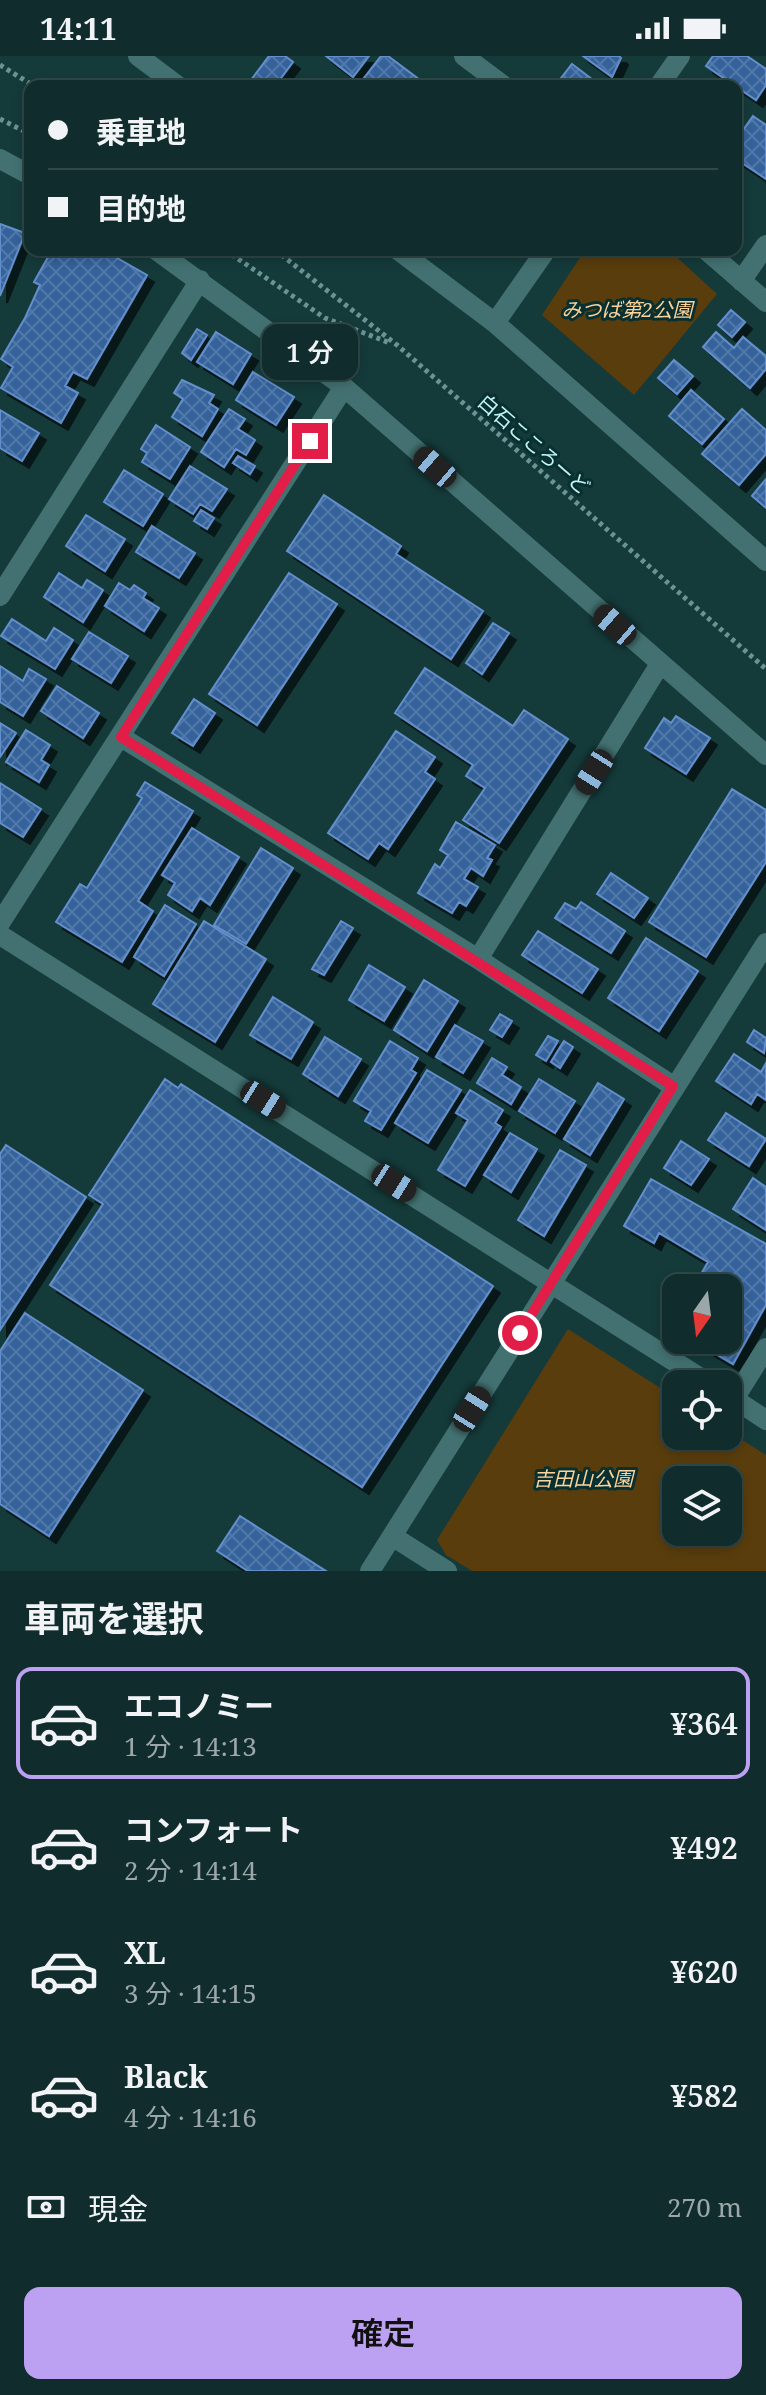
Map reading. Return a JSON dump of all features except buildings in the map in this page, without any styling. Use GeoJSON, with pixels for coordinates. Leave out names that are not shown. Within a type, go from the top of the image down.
{"type":"FeatureCollection","features":[{"type":"Feature","properties":{"kind":"street"},"geometry":{"type":"LineString","coordinates":[[138,56],[170,80]]}},
{"type":"Feature","properties":{"kind":"street"},"geometry":{"type":"LineString","coordinates":[[464,56],[496,80]]}},
{"type":"Feature","properties":{"kind":"street"},"geometry":{"type":"LineString","coordinates":[[663,80],[680,56]]}},
{"type":"Feature","properties":{"kind":"street"},"geometry":{"type":"LineString","coordinates":[[0,159],[24,172]]}},
{"type":"Feature","properties":{"kind":"street"},"geometry":{"type":"LineString","coordinates":[[741,281],[766,245]]}},
{"type":"Feature","properties":{"kind":"street"},"geometry":{"type":"LineString","coordinates":[[165,256],[344,387],[766,755]]}},
{"type":"Feature","properties":{"kind":"street"},"geometry":{"type":"LineString","coordinates":[[406,256],[495,323],[766,561]]}},
{"type":"Feature","properties":{"kind":"street"},"geometry":{"type":"LineString","coordinates":[[495,323],[542,256]]}},
{"type":"Feature","properties":{"kind":"street"},"geometry":{"type":"LineString","coordinates":[[713,256],[766,302]]}},
{"type":"Feature","properties":{"kind":"street"},"geometry":{"type":"LineString","coordinates":[[0,596],[200,280]]}},
{"type":"Feature","properties":{"kind":"street"},"geometry":{"type":"LineString","coordinates":[[0,923],[344,387]]}},
{"type":"Feature","properties":{"kind":"street"},"geometry":{"type":"LineString","coordinates":[[478,959],[660,664]]}},
{"type":"Feature","properties":{"kind":"street"},"geometry":{"type":"LineString","coordinates":[[121,737],[478,959],[673,1086]]}},
{"type":"Feature","properties":{"kind":"street"},"geometry":{"type":"LineString","coordinates":[[0,935],[688,1370]]}},
{"type":"Feature","properties":{"kind":"street"},"geometry":{"type":"LineString","coordinates":[[370,1571],[766,943]]}},
{"type":"Feature","properties":{"kind":"street"},"geometry":{"type":"LineString","coordinates":[[742,1382],[766,1348]]}},
{"type":"Feature","properties":{"kind":"street"},"geometry":{"type":"LineString","coordinates":[[742,1404],[766,1420]]}},
{"type":"Feature","properties":{"kind":"street"},"geometry":{"type":"LineString","coordinates":[[392,1536],[447,1571]]}},
{"type":"Feature","properties":{"kind":"path"},"geometry":{"type":"LineString","coordinates":[[0,65],[24,80]]}},
{"type":"Feature","properties":{"kind":"path"},"geometry":{"type":"LineString","coordinates":[[0,119],[24,131]]}},
{"type":"Feature","properties":{"kind":"path"},"geometry":{"type":"LineString","coordinates":[[234,256],[325,318],[397,345]]}},
{"type":"Feature","properties":{"kind":"path","name":"白石こころーど"},"geometry":{"type":"LineString","coordinates":[[283,256],[397,345],[766,669]]}},
{"type":"Feature","properties":{"kind":"green space","name":"みつば第2公園"},"geometry":{"type":"Polygon","coordinates":[[[581,256],[676,256],[717,294],[634,395],[542,315],[581,256]]]}},
{"type":"Feature","properties":{"kind":"green space","name":"吉田山公園"},"geometry":{"type":"Polygon","coordinates":[[[568,1329],[662,1389],[662,1450],[742,1450],[742,1440],[766,1455],[766,1571],[472,1571],[446,1555],[437,1540],[568,1329]]]}},
{"type":"Feature","properties":{"kind":"route"},"geometry":{"type":"LineString","coordinates":[[310,441],[121,737],[478,959],[673,1086],[520,1333]]}}]}
